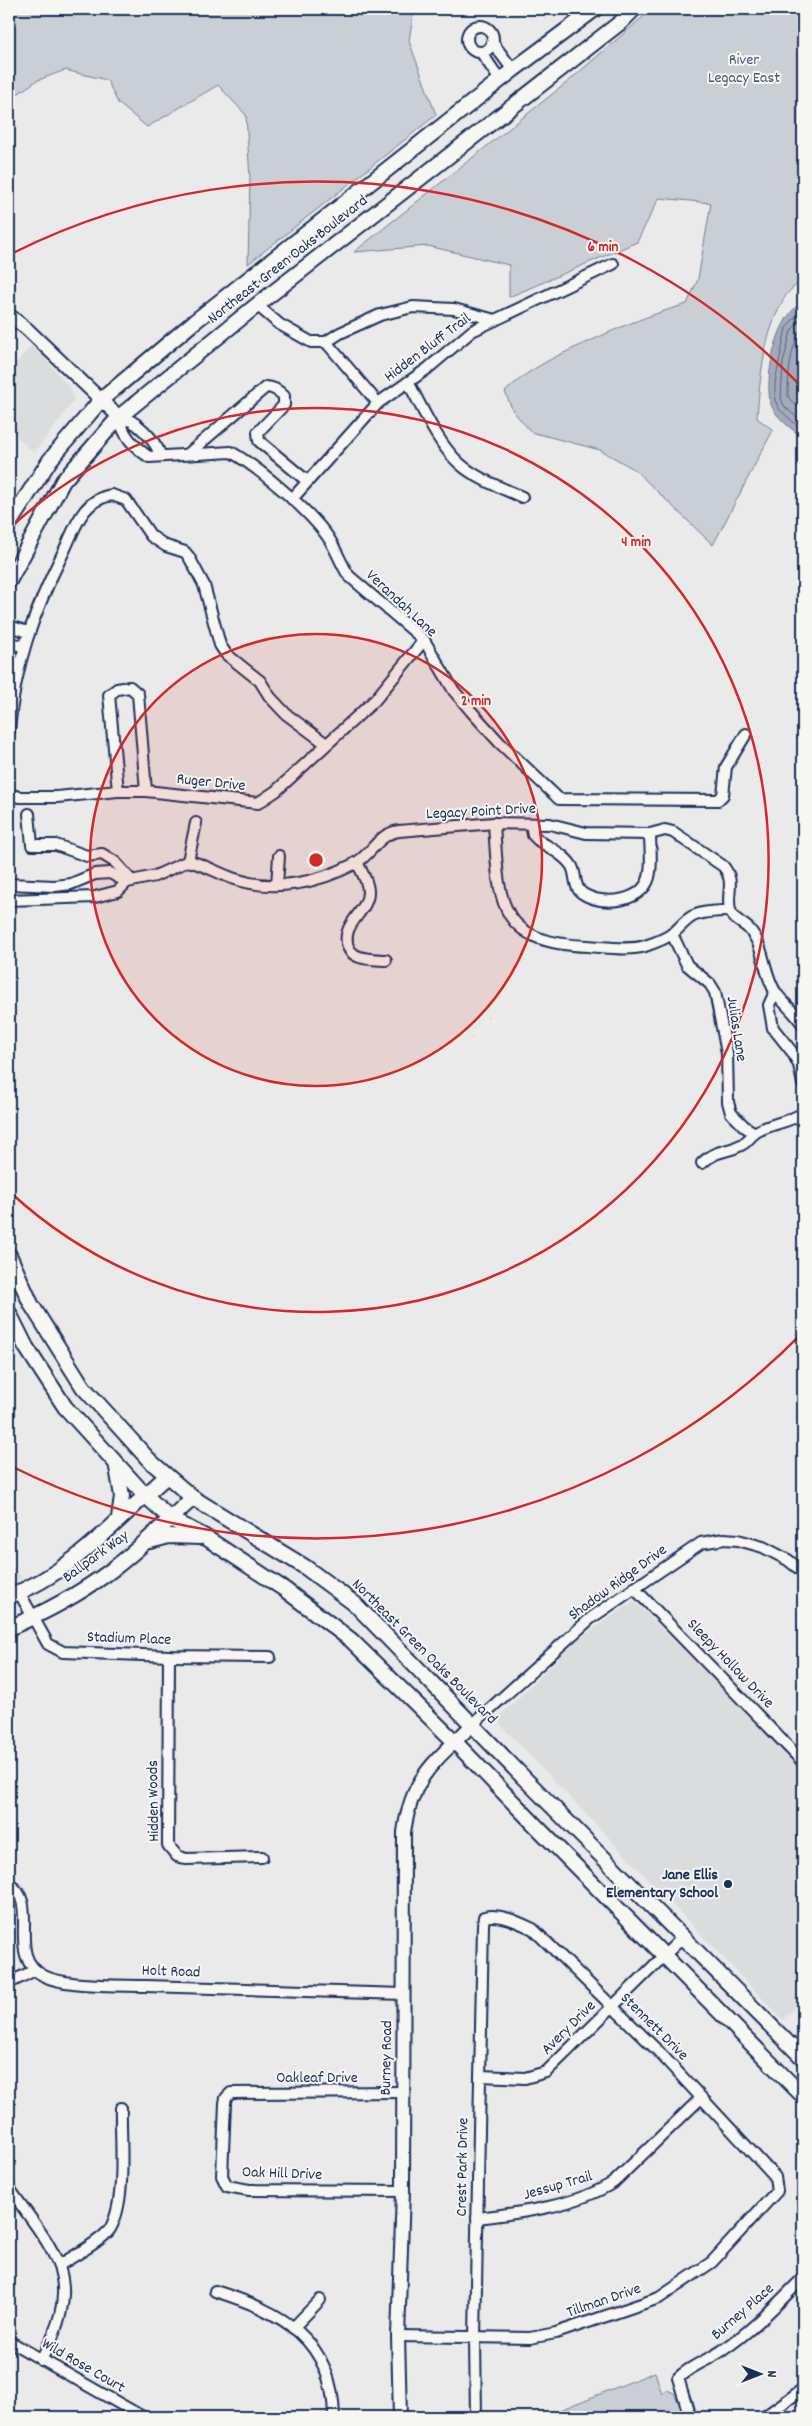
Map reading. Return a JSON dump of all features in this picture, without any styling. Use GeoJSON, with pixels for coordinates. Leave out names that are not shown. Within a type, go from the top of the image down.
{"type":"FeatureCollection","features":[{"type":"Feature","properties":{"kind":"main road","name":"Northeast Green Oaks Boulevard"},"geometry":{"type":"LineString","coordinates":[[9,524],[50,460],[101,400],[194,322],[500,80],[595,9]]}},
{"type":"Feature","properties":{"kind":"main road","name":"Northeast Green Oaks Boulevard"},"geometry":{"type":"LineString","coordinates":[[9,581],[63,481],[119,417],[257,305],[621,22],[634,9]]}},
{"type":"Feature","properties":{"kind":"main road","name":"Northeast Green Oaks Boulevard"},"geometry":{"type":"LineString","coordinates":[[9,1255],[32,1304],[83,1387],[125,1435],[167,1476],[193,1498],[305,1567],[344,1595],[803,2058]]}},
{"type":"Feature","properties":{"kind":"main road"},"geometry":{"type":"LineString","coordinates":[[9,1313],[26,1347],[65,1407],[145,1495],[171,1519],[205,1537],[284,1589],[351,1640],[455,1742],[803,2096]]}},
{"type":"Feature","properties":{"kind":"main road"},"geometry":{"type":"LineString","coordinates":[[116,1461],[122,1496],[120,1518]]}},
{"type":"Feature","properties":{"kind":"main road","name":"Ballpark Way"},"geometry":{"type":"LineString","coordinates":[[14,1594],[41,1581],[75,1558],[167,1476]]}},
{"type":"Feature","properties":{"kind":"main road","name":"Ballpark Way"},"geometry":{"type":"LineString","coordinates":[[9,1628],[33,1618],[80,1592],[109,1572],[193,1498]]}},
{"type":"Feature","properties":{"kind":"main road"},"geometry":{"type":"LineString","coordinates":[[144,1543],[169,1536],[205,1537]]}},
{"type":"Feature","properties":{"kind":"street"},"geometry":{"type":"LineString","coordinates":[[492,42],[488,49],[481,52],[473,50],[468,44],[468,36],[472,29],[480,27],[487,29],[491,34],[492,42],[513,70]]}},
{"type":"Feature","properties":{"kind":"street"},"geometry":{"type":"LineString","coordinates":[[481,52],[500,80]]}},
{"type":"Feature","properties":{"kind":"street","name":"Hidden Bluff Trail"},"geometry":{"type":"LineString","coordinates":[[292,499],[306,481],[378,404],[472,331],[614,264]]}},
{"type":"Feature","properties":{"kind":"street"},"geometry":{"type":"LineString","coordinates":[[257,305],[303,339],[326,342],[340,333],[380,315],[413,307],[454,309],[494,320]]}},
{"type":"Feature","properties":{"kind":"street"},"geometry":{"type":"LineString","coordinates":[[9,315],[27,329],[119,417],[128,418],[138,426],[156,444],[160,454]]}},
{"type":"Feature","properties":{"kind":"street"},"geometry":{"type":"LineString","coordinates":[[326,342],[378,404]]}},
{"type":"Feature","properties":{"kind":"street"},"geometry":{"type":"LineString","coordinates":[[408,382],[441,440],[460,464],[522,497]]}},
{"type":"Feature","properties":{"kind":"street"},"geometry":{"type":"LineString","coordinates":[[188,455],[266,387],[270,387],[277,389],[284,396],[284,405],[258,432],[259,441],[306,481]]}},
{"type":"Feature","properties":{"kind":"street","name":"Verandah Lane"},"geometry":{"type":"LineString","coordinates":[[119,417],[122,431],[138,450],[149,457],[160,454],[178,456],[231,452],[292,499],[326,534],[340,564],[349,576],[424,640],[454,691],[499,742],[559,799],[718,800],[723,795],[726,767],[746,734]]}},
{"type":"Feature","properties":{"kind":"street"},"geometry":{"type":"LineString","coordinates":[[9,732],[13,693],[28,632],[39,603],[79,517],[98,499],[112,495],[126,500],[151,536],[166,546],[185,552],[204,585],[220,645],[226,654],[260,681],[286,714],[326,743]]}},
{"type":"Feature","properties":{"kind":"street"},"geometry":{"type":"LineString","coordinates":[[9,626],[28,632]]}},
{"type":"Feature","properties":{"kind":"street","name":"Ruger Drive"},"geometry":{"type":"LineString","coordinates":[[14,796],[58,797],[118,791],[146,791],[258,803],[276,791],[326,743],[375,700],[424,640]]}},
{"type":"Feature","properties":{"kind":"street"},"geometry":{"type":"LineString","coordinates":[[9,643],[24,646]]}},
{"type":"Feature","properties":{"kind":"street"},"geometry":{"type":"LineString","coordinates":[[118,791],[110,695],[117,689],[130,687],[138,694],[146,791]]}},
{"type":"Feature","properties":{"kind":"street"},"geometry":{"type":"LineString","coordinates":[[28,814],[32,845],[56,845],[87,856],[102,854],[115,862],[129,881]]}},
{"type":"Feature","properties":{"kind":"street"},"geometry":{"type":"LineString","coordinates":[[9,900],[95,897],[118,891],[129,881],[156,876],[188,862],[196,824]]}},
{"type":"Feature","properties":{"kind":"street"},"geometry":{"type":"LineString","coordinates":[[494,824],[499,890],[507,913],[528,933],[574,946],[644,947],[672,934],[692,916],[712,911],[730,911],[737,921],[749,928],[758,942],[775,992],[803,1025]]}},
{"type":"Feature","properties":{"kind":"street","name":"Legacy Point Drive"},"geometry":{"type":"LineString","coordinates":[[188,862],[198,863],[234,879],[254,884],[277,885],[314,880],[357,862],[379,839],[389,832],[494,824],[550,824],[586,833],[650,834],[658,831],[673,832],[723,866],[731,879],[730,911]]}},
{"type":"Feature","properties":{"kind":"street"},"geometry":{"type":"LineString","coordinates":[[531,824],[533,835],[538,840],[572,865],[578,889],[582,893],[609,902],[624,900],[644,887],[650,873],[650,834]]}},
{"type":"Feature","properties":{"kind":"street"},"geometry":{"type":"LineString","coordinates":[[277,885],[279,856]]}},
{"type":"Feature","properties":{"kind":"street"},"geometry":{"type":"LineString","coordinates":[[357,862],[368,891],[366,903],[348,928],[347,946],[351,953],[356,956],[386,960]]}},
{"type":"Feature","properties":{"kind":"street"},"geometry":{"type":"LineString","coordinates":[[9,884],[55,886],[71,884],[95,874],[110,873],[129,881]]}},
{"type":"Feature","properties":{"kind":"street","name":"Julias Lane"},"geometry":{"type":"LineString","coordinates":[[672,934],[687,965],[710,984],[715,992],[728,1053],[728,1102],[731,1113],[744,1127],[754,1133]]}},
{"type":"Feature","properties":{"kind":"street"},"geometry":{"type":"LineString","coordinates":[[775,992],[769,1005],[773,1028],[800,1065],[803,1084]]}},
{"type":"Feature","properties":{"kind":"street"},"geometry":{"type":"LineString","coordinates":[[702,1163],[714,1153],[742,1145],[754,1133],[776,1122],[791,1121],[803,1114]]}},
{"type":"Feature","properties":{"kind":"street","name":"Shadow Ridge Drive"},"geometry":{"type":"LineString","coordinates":[[473,1724],[591,1618],[701,1543],[724,1539],[738,1540],[763,1547],[788,1560],[803,1572]]}},
{"type":"Feature","properties":{"kind":"street","name":"Sleepy Hollow Drive"},"geometry":{"type":"LineString","coordinates":[[634,1588],[803,1762]]}},
{"type":"Feature","properties":{"kind":"street","name":"Stadium Place"},"geometry":{"type":"LineString","coordinates":[[14,1594],[33,1618],[48,1644],[63,1652],[270,1657]]}},
{"type":"Feature","properties":{"kind":"street","name":"Hidden Woods"},"geometry":{"type":"LineString","coordinates":[[169,1656],[168,1845],[177,1856],[186,1859],[262,1857]]}},
{"type":"Feature","properties":{"kind":"street","name":"Burney Road"},"geometry":{"type":"LineString","coordinates":[[400,2417],[398,2336],[403,2191],[403,1848],[406,1814],[411,1797],[424,1773],[473,1724]]}},
{"type":"Feature","properties":{"kind":"street"},"geometry":{"type":"LineString","coordinates":[[9,1884],[16,1888],[22,1897],[25,1958],[35,1970],[9,1983]]}},
{"type":"Feature","properties":{"kind":"street","name":"Stennett Drive"},"geometry":{"type":"LineString","coordinates":[[484,1917],[490,1915],[515,1921],[533,1929],[612,2006],[775,2177],[777,2191]]}},
{"type":"Feature","properties":{"kind":"street","name":"Crest Park Drive"},"geometry":{"type":"LineString","coordinates":[[476,2417],[475,2338],[484,1917]]}},
{"type":"Feature","properties":{"kind":"street","name":"Avery Drive"},"geometry":{"type":"LineString","coordinates":[[480,2076],[525,2078],[546,2072],[682,1938]]}},
{"type":"Feature","properties":{"kind":"street","name":"Holt Road"},"geometry":{"type":"LineString","coordinates":[[35,1970],[45,1976],[72,1982],[404,1994]]}},
{"type":"Feature","properties":{"kind":"street","name":"Oakleaf Drive"},"geometry":{"type":"LineString","coordinates":[[231,2093],[403,2092]]}},
{"type":"Feature","properties":{"kind":"street","name":"Oak Hill Drive"},"geometry":{"type":"LineString","coordinates":[[231,2093],[226,2098],[225,2104],[222,2176],[227,2186],[249,2190],[403,2191]]}},
{"type":"Feature","properties":{"kind":"street","name":"Jessup Trail"},"geometry":{"type":"LineString","coordinates":[[478,2218],[522,2213],[602,2190],[614,2182],[701,2098]]}},
{"type":"Feature","properties":{"kind":"street"},"geometry":{"type":"LineString","coordinates":[[60,2265],[109,2230],[116,2214],[120,2192],[121,2108]]}},
{"type":"Feature","properties":{"kind":"street"},"geometry":{"type":"LineString","coordinates":[[9,2188],[52,2249],[60,2265],[63,2301],[56,2330],[41,2360]]}},
{"type":"Feature","properties":{"kind":"street","name":"Tillman Drive"},"geometry":{"type":"LineString","coordinates":[[398,2336],[530,2338],[556,2333],[659,2298],[712,2262],[777,2191]]}},
{"type":"Feature","properties":{"kind":"street","name":"Burney Place"},"geometry":{"type":"LineString","coordinates":[[690,2417],[678,2378],[684,2372],[722,2351],[742,2336],[803,2278]]}},
{"type":"Feature","properties":{"kind":"street"},"geometry":{"type":"LineString","coordinates":[[215,2291],[270,2310],[293,2328],[317,2353],[329,2376],[334,2399],[334,2417]]}},
{"type":"Feature","properties":{"kind":"street"},"geometry":{"type":"LineString","coordinates":[[293,2328],[320,2300]]}},
{"type":"Feature","properties":{"kind":"street","name":"Wild Rose Court"},"geometry":{"type":"LineString","coordinates":[[9,2341],[143,2417]]}},
{"type":"Feature","properties":{"kind":"street"},"geometry":{"type":"LineString","coordinates":[[764,2417],[803,2389]]}},
{"type":"Feature","properties":{"kind":"shaded area"},"geometry":{"type":"Polygon","coordinates":[[[33,344],[71,390],[74,401],[34,453],[9,429],[9,371],[33,344]]]}},
{"type":"Feature","properties":{"kind":"shaded area"},"geometry":{"type":"Polygon","coordinates":[[[9,1562],[22,1578],[9,1583],[9,1562]]]}},
{"type":"Feature","properties":{"kind":"shaded area","name":"Jane Ellis Elementary School"},"geometry":{"type":"Polygon","coordinates":[[[634,1601],[803,1769],[803,1999],[783,2020],[496,1720],[577,1640],[634,1601]]]}},
{"type":"Feature","properties":{"kind":"green space"},"geometry":{"type":"Polygon","coordinates":[[[9,9],[414,9],[409,41],[436,115],[248,264],[250,179],[246,115],[218,85],[147,127],[118,103],[107,80],[65,70],[36,81],[9,100],[9,9]]]}},
{"type":"Feature","properties":{"kind":"green space","name":"River Legacy East"},"geometry":{"type":"Polygon","coordinates":[[[652,9],[803,9],[803,280],[786,295],[773,324],[764,355],[757,418],[773,430],[713,545],[634,469],[600,450],[531,432],[513,411],[505,392],[514,383],[544,363],[614,330],[687,304],[698,279],[711,203],[659,198],[637,242],[509,297],[509,265],[428,246],[354,252],[570,80],[652,9]]]}},
{"type":"Feature","properties":{"kind":"green space"},"geometry":{"type":"Polygon","coordinates":[[[655,2372],[662,2394],[667,2390],[674,2393],[685,2417],[542,2417],[655,2372]]]}},
{"type":"Feature","properties":{"kind":"water"},"geometry":{"type":"Polygon","coordinates":[[[803,302],[803,438],[784,422],[772,407],[769,376],[771,361],[780,332],[786,319],[803,302]]]}},
{"type":"Feature","properties":{"kind":"place","name":"Jane Ellis Elementary School"},"geometry":{"type":"Point","coordinates":[728,1884]}}]}
